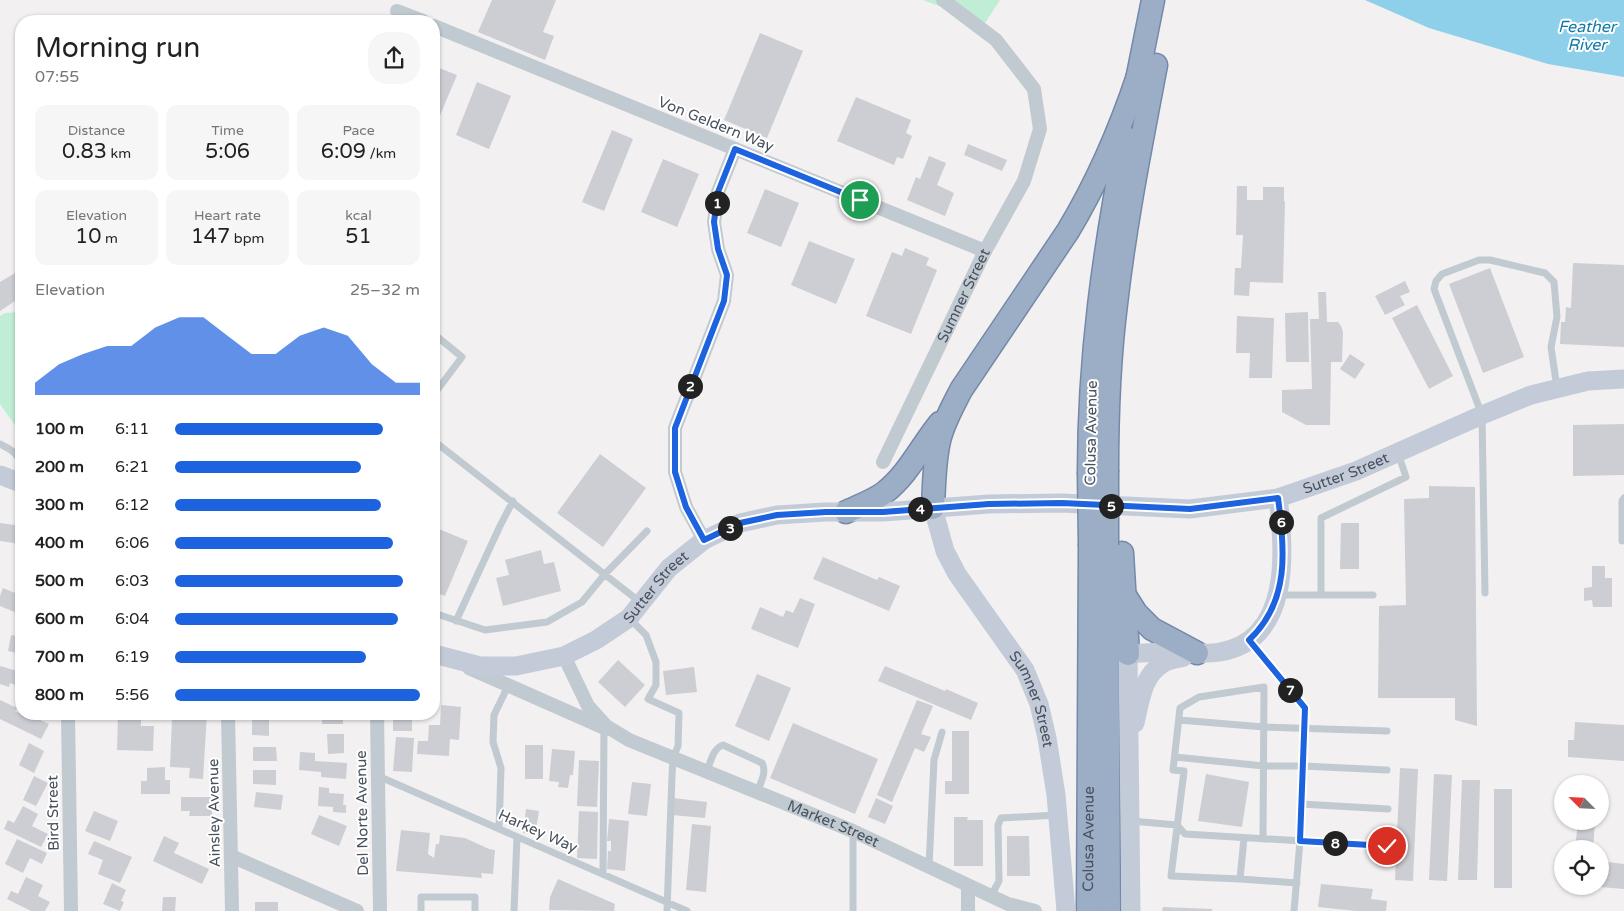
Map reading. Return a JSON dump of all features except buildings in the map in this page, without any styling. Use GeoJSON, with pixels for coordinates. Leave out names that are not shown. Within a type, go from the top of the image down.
{"type":"FeatureCollection","features":[{"type":"Feature","properties":{"kind":"highway"},"geometry":{"type":"LineString","coordinates":[[1151,52],[1153,0]]}},
{"type":"Feature","properties":{"kind":"highway"},"geometry":{"type":"LineString","coordinates":[[1151,52],[1169,0]]}},
{"type":"Feature","properties":{"kind":"highway","name":"Colusa Avenue"},"geometry":{"type":"LineString","coordinates":[[1105,470],[1091,390],[1099,296],[1115,195],[1138,76],[1151,52]]}},
{"type":"Feature","properties":{"kind":"highway","name":"Colusa Avenue"},"geometry":{"type":"LineString","coordinates":[[1109,911],[1105,470],[1109,378],[1121,261],[1151,52]]}},
{"type":"Feature","properties":{"kind":"highway"},"geometry":{"type":"LineString","coordinates":[[933,508],[934,477],[940,440],[950,411],[961,390],[1083,206],[1109,155],[1138,76]]}},
{"type":"Feature","properties":{"kind":"highway"},"geometry":{"type":"LineString","coordinates":[[846,512],[872,500],[893,485],[950,411]]}},
{"type":"Feature","properties":{"kind":"highway"},"geometry":{"type":"LineString","coordinates":[[1106,544],[1124,593],[1136,612],[1152,630],[1198,654]]}},
{"type":"Feature","properties":{"kind":"highway","name":"Colusa Avenue"},"geometry":{"type":"LineString","coordinates":[[1088,911],[1090,812],[1106,544]]}},
{"type":"Feature","properties":{"kind":"highway"},"geometry":{"type":"LineString","coordinates":[[1124,593],[1128,654]]}},
{"type":"Feature","properties":{"kind":"main road","name":"Sutter Street"},"geometry":{"type":"LineString","coordinates":[[564,656],[596,640],[629,618],[670,568],[704,540],[740,523],[777,515],[989,504],[1062,503],[1190,509],[1278,498],[1356,471],[1531,395],[1588,381],[1624,379]]}},
{"type":"Feature","properties":{"kind":"main road"},"geometry":{"type":"LineString","coordinates":[[1131,911],[1128,654],[1169,652],[1198,654],[1219,652],[1234,648],[1249,640],[1262,628],[1278,595],[1281,579],[1283,536],[1278,498]]}},
{"type":"Feature","properties":{"kind":"main road","name":"Sumner Street"},"geometry":{"type":"LineString","coordinates":[[933,508],[945,551],[957,574],[1024,670],[1039,704],[1047,738],[1057,815],[1066,911]]}},
{"type":"Feature","properties":{"kind":"main road"},"geometry":{"type":"LineString","coordinates":[[1130,742],[1146,682],[1151,673],[1162,664],[1198,654]]}},
{"type":"Feature","properties":{"kind":"main road","name":"Market Street"},"geometry":{"type":"LineString","coordinates":[[440,656],[480,666],[516,666],[564,656]]}},
{"type":"Feature","properties":{"kind":"street","name":"Sumner Street"},"geometry":{"type":"LineString","coordinates":[[883,462],[985,251],[1024,181],[1040,129],[1034,88],[996,40],[943,0]]}},
{"type":"Feature","properties":{"kind":"street"},"geometry":{"type":"LineString","coordinates":[[396,11],[406,15]]}},
{"type":"Feature","properties":{"kind":"street","name":"Von Geldern Way"},"geometry":{"type":"LineString","coordinates":[[440,28],[985,251]]}},
{"type":"Feature","properties":{"kind":"street"},"geometry":{"type":"LineString","coordinates":[[704,540],[686,507],[675,472],[675,428],[724,301],[727,275],[718,249],[714,222],[718,192],[735,149]]}},
{"type":"Feature","properties":{"kind":"street","name":"Market Street"},"geometry":{"type":"LineString","coordinates":[[440,656],[604,726],[629,740],[853,831],[1008,904],[1035,911]]}},
{"type":"Feature","properties":{"kind":"street","name":"Market Street"},"geometry":{"type":"LineString","coordinates":[[564,656],[588,706],[604,726]]}},
{"type":"Feature","properties":{"kind":"street","name":"Bird Street"},"geometry":{"type":"LineString","coordinates":[[68,720],[70,911]]}},
{"type":"Feature","properties":{"kind":"street","name":"Ainsley Avenue"},"geometry":{"type":"LineString","coordinates":[[228,720],[232,911]]}},
{"type":"Feature","properties":{"kind":"street","name":"Del Norte Avenue"},"geometry":{"type":"LineString","coordinates":[[377,720],[380,911]]}},
{"type":"Feature","properties":{"kind":"street"},"geometry":{"type":"LineString","coordinates":[[231,856],[356,911]]}},
{"type":"Feature","properties":{"kind":"street"},"geometry":{"type":"LineString","coordinates":[[968,886],[968,911]]}},
{"type":"Feature","properties":{"kind":"lane"},"geometry":{"type":"LineString","coordinates":[[1485,593],[1482,415],[1434,289],[1436,281],[1442,274],[1478,260],[1490,260],[1545,273],[1551,277],[1554,282],[1557,317],[1551,347],[1558,389]]}},
{"type":"Feature","properties":{"kind":"lane"},"geometry":{"type":"LineString","coordinates":[[440,339],[462,357],[440,385]]}},
{"type":"Feature","properties":{"kind":"lane"},"geometry":{"type":"LineString","coordinates":[[0,444],[15,452]]}},
{"type":"Feature","properties":{"kind":"lane"},"geometry":{"type":"LineString","coordinates":[[440,446],[641,603]]}},
{"type":"Feature","properties":{"kind":"lane"},"geometry":{"type":"LineString","coordinates":[[1321,595],[1321,518],[1406,477],[1398,452]]}},
{"type":"Feature","properties":{"kind":"lane"},"geometry":{"type":"LineString","coordinates":[[1622,541],[1622,501],[1624,498]]}},
{"type":"Feature","properties":{"kind":"lane"},"geometry":{"type":"LineString","coordinates":[[456,621],[513,501]]}},
{"type":"Feature","properties":{"kind":"lane"},"geometry":{"type":"LineString","coordinates":[[440,615],[485,630],[547,622],[582,602],[605,574],[647,531]]}},
{"type":"Feature","properties":{"kind":"lane"},"geometry":{"type":"LineString","coordinates":[[1278,595],[1373,594]]}},
{"type":"Feature","properties":{"kind":"lane"},"geometry":{"type":"LineString","coordinates":[[629,618],[646,635],[656,662],[656,685],[648,699],[679,713],[678,746],[673,758],[667,911]]}},
{"type":"Feature","properties":{"kind":"lane"},"geometry":{"type":"LineString","coordinates":[[1249,640],[1305,708],[1300,841],[1294,911]]}},
{"type":"Feature","properties":{"kind":"lane"},"geometry":{"type":"LineString","coordinates":[[499,829],[501,768],[493,742],[494,715],[508,686]]}},
{"type":"Feature","properties":{"kind":"lane"},"geometry":{"type":"LineString","coordinates":[[1263,839],[1264,687],[1199,697],[1180,708],[1173,770],[1184,771],[1171,876],[1297,883]]}},
{"type":"Feature","properties":{"kind":"lane"},"geometry":{"type":"LineString","coordinates":[[1179,720],[1264,727],[1387,731]]}},
{"type":"Feature","properties":{"kind":"lane"},"geometry":{"type":"LineString","coordinates":[[603,874],[604,726]]}},
{"type":"Feature","properties":{"kind":"lane"},"geometry":{"type":"LineString","coordinates":[[929,867],[934,760],[942,732]]}},
{"type":"Feature","properties":{"kind":"lane"},"geometry":{"type":"LineString","coordinates":[[707,772],[715,751],[718,746],[723,745],[762,763],[765,768],[757,792]]}},
{"type":"Feature","properties":{"kind":"lane"},"geometry":{"type":"LineString","coordinates":[[1175,757],[1264,766],[1387,770]]}},
{"type":"Feature","properties":{"kind":"lane","name":"Harkey Way"},"geometry":{"type":"LineString","coordinates":[[378,776],[687,911]]}},
{"type":"Feature","properties":{"kind":"lane"},"geometry":{"type":"LineString","coordinates":[[1301,804],[1388,809]]}},
{"type":"Feature","properties":{"kind":"lane"},"geometry":{"type":"LineString","coordinates":[[991,896],[999,881],[998,824],[1001,818],[1057,815]]}},
{"type":"Feature","properties":{"kind":"lane"},"geometry":{"type":"LineString","coordinates":[[1130,821],[1177,825],[1186,834],[1387,846]]}},
{"type":"Feature","properties":{"kind":"lane"},"geometry":{"type":"LineString","coordinates":[[853,831],[853,911]]}},
{"type":"Feature","properties":{"kind":"lane"},"geometry":{"type":"LineString","coordinates":[[514,911],[517,836]]}},
{"type":"Feature","properties":{"kind":"lane"},"geometry":{"type":"LineString","coordinates":[[1240,880],[1244,838]]}},
{"type":"Feature","properties":{"kind":"lane"},"geometry":{"type":"LineString","coordinates":[[421,911],[421,897],[475,897],[475,911]]}},
{"type":"Feature","properties":{"kind":"green space"},"geometry":{"type":"Polygon","coordinates":[[[923,0],[1000,0],[985,23],[923,0]]]}},
{"type":"Feature","properties":{"kind":"green space"},"geometry":{"type":"Polygon","coordinates":[[[15,312],[15,425],[0,404],[0,316],[5,313],[15,312]]]}},
{"type":"Feature","properties":{"kind":"water","name":"Feather River"},"geometry":{"type":"Polygon","coordinates":[[[1365,0],[1624,0],[1624,77],[1548,64],[1429,28],[1365,0]]]}},
{"type":"Feature","properties":{"kind":"route"},"geometry":{"type":"LineString","coordinates":[[860,200],[735,149],[718,192],[714,222],[718,249],[727,275],[724,301],[684,399],[675,428],[675,472],[686,507],[704,540],[740,523],[777,515],[826,512],[883,512],[989,504],[1062,503],[1190,509],[1278,498],[1283,536],[1281,579],[1278,595],[1262,628],[1249,640],[1305,708],[1300,841],[1387,846]]}}]}
